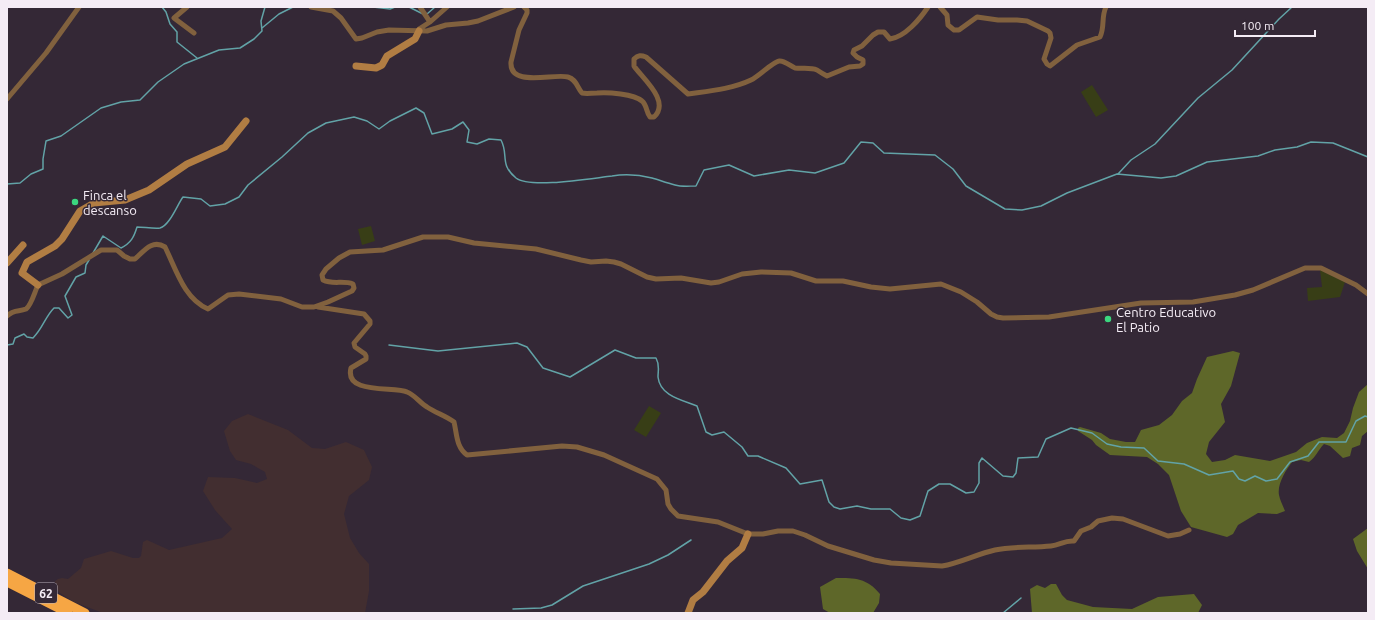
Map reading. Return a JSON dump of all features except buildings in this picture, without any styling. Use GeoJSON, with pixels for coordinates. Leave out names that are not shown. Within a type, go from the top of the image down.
{"type":"FeatureCollection","features":[{"type":"Feature","properties":{"kind":"highway","name":"62"},"geometry":{"type":"LineString","coordinates":[[7,573],[85,613]]}},
{"type":"Feature","properties":{"kind":"highway","name":"62"},"geometry":{"type":"LineString","coordinates":[[7,582],[68,613]]}},
{"type":"Feature","properties":{"kind":"street"},"geometry":{"type":"LineString","coordinates":[[7,99],[46,53],[79,7]]}},
{"type":"Feature","properties":{"kind":"street"},"geometry":{"type":"LineString","coordinates":[[187,7],[174,18],[194,33]]}},
{"type":"Feature","properties":{"kind":"street"},"geometry":{"type":"LineString","coordinates":[[311,7],[334,11],[356,39],[377,32],[389,30],[427,31],[446,25],[478,20],[514,7]]}},
{"type":"Feature","properties":{"kind":"street"},"geometry":{"type":"LineString","coordinates":[[420,7],[429,20]]}},
{"type":"Feature","properties":{"kind":"street"},"geometry":{"type":"LineString","coordinates":[[356,66],[376,68],[382,65],[387,56],[415,39],[419,29],[447,7]]}},
{"type":"Feature","properties":{"kind":"street"},"geometry":{"type":"LineString","coordinates":[[524,7],[527,10],[527,13],[519,30],[510,65],[513,72],[533,79],[553,76],[568,77],[572,79],[582,93],[585,94],[598,92],[638,97],[645,103],[650,117],[654,117],[659,108],[658,102],[652,88],[634,66],[634,59],[637,56],[642,55],[646,57],[688,94],[729,88],[750,81],[763,74],[773,64],[779,61],[796,68],[810,68],[827,76],[850,67],[860,66],[863,64],[863,60],[857,58],[853,53],[854,50],[862,46],[878,32],[884,32],[890,39],[895,39],[906,32],[928,7]]}},
{"type":"Feature","properties":{"kind":"street"},"geometry":{"type":"LineString","coordinates":[[940,7],[947,15],[948,25],[954,30],[959,30],[977,17],[998,20],[1027,21],[1048,31],[1051,38],[1044,59],[1050,66],[1077,45],[1100,37],[1104,30],[1102,18],[1106,7]]}},
{"type":"Feature","properties":{"kind":"street"},"geometry":{"type":"LineString","coordinates":[[38,285],[22,273],[27,262],[55,246],[62,239],[80,211],[94,203],[125,200],[149,190],[187,164],[225,147],[246,121]]}},
{"type":"Feature","properties":{"kind":"street"},"geometry":{"type":"LineString","coordinates":[[314,307],[352,291],[354,288],[353,284],[346,282],[327,282],[323,280],[322,275],[326,269],[350,252],[383,250],[423,237],[448,237],[474,243],[530,248],[591,262],[606,260],[620,264],[647,277],[656,279],[681,278],[711,283],[742,274],[767,272],[791,273],[816,281],[843,281],[870,287],[890,289],[941,284],[961,292],[977,302],[991,314],[1003,318],[1049,317],[1141,303],[1193,302],[1235,295],[1253,290],[1305,268],[1321,268],[1356,285],[1368,294]]}},
{"type":"Feature","properties":{"kind":"street"},"geometry":{"type":"LineString","coordinates":[[7,316],[12,312],[27,308],[38,285],[62,274],[101,250],[117,250],[124,256],[130,259],[135,259],[148,247],[154,244],[161,245],[165,247],[176,273],[191,297],[196,302],[208,309],[228,295],[239,294],[281,299],[302,307],[314,307],[364,314],[370,321],[370,324],[354,343],[355,347],[366,356],[366,359],[351,368],[351,376],[359,385],[370,388],[402,390],[408,392],[427,407],[450,419],[454,422],[460,447],[466,456],[562,446],[577,447],[604,455],[623,465],[657,479],[666,490],[668,504],[678,516],[718,522],[748,534],[793,531],[824,544],[874,560],[891,563],[942,566],[972,556],[1007,548],[1052,545],[1068,540],[1074,541],[1081,531],[1091,527],[1098,521],[1112,518],[1122,519],[1168,536],[1180,534],[1189,530]]}},
{"type":"Feature","properties":{"kind":"street"},"geometry":{"type":"LineString","coordinates":[[7,262],[23,245]]}},
{"type":"Feature","properties":{"kind":"street"},"geometry":{"type":"LineString","coordinates":[[688,613],[693,600],[703,592],[727,561],[742,548],[748,534]]}},
{"type":"Feature","properties":{"kind":"shaded area"},"geometry":{"type":"Polygon","coordinates":[[[248,414],[288,430],[312,448],[325,449],[346,442],[364,450],[372,467],[369,480],[349,496],[344,514],[350,538],[359,553],[369,564],[369,591],[365,613],[103,613],[74,602],[56,589],[55,581],[62,578],[68,579],[81,568],[84,559],[111,551],[133,558],[139,558],[141,556],[143,542],[147,540],[169,550],[222,538],[232,529],[215,510],[203,491],[208,477],[235,478],[257,483],[267,479],[265,472],[251,464],[236,460],[230,451],[224,431],[232,421],[248,414]]]}},
{"type":"Feature","properties":{"kind":"green space"},"geometry":{"type":"Polygon","coordinates":[[[1092,85],[1108,110],[1096,117],[1081,92],[1092,85]]]}},
{"type":"Feature","properties":{"kind":"green space"},"geometry":{"type":"Polygon","coordinates":[[[371,226],[375,241],[362,245],[358,229],[371,226]]]}},
{"type":"Feature","properties":{"kind":"green space"},"geometry":{"type":"Polygon","coordinates":[[[1320,270],[1345,282],[1340,297],[1308,301],[1307,288],[1322,287],[1320,270]]]}},
{"type":"Feature","properties":{"kind":"green space"},"geometry":{"type":"Polygon","coordinates":[[[1233,351],[1240,353],[1231,386],[1221,404],[1225,422],[1209,442],[1206,454],[1212,462],[1225,460],[1235,455],[1270,461],[1296,452],[1307,443],[1322,437],[1337,438],[1344,433],[1350,421],[1359,392],[1368,384],[1368,431],[1362,436],[1360,445],[1352,448],[1350,456],[1343,458],[1330,446],[1324,444],[1309,462],[1301,460],[1292,462],[1279,486],[1279,495],[1285,511],[1277,514],[1258,513],[1238,525],[1233,534],[1227,537],[1191,527],[1181,511],[1169,475],[1158,464],[1147,457],[1110,455],[1078,431],[1078,428],[1080,427],[1101,433],[1110,439],[1135,442],[1141,430],[1159,425],[1172,415],[1182,401],[1192,393],[1207,357],[1233,351]]]}},
{"type":"Feature","properties":{"kind":"green space"},"geometry":{"type":"Polygon","coordinates":[[[649,406],[661,413],[646,437],[634,430],[649,406]]]}},
{"type":"Feature","properties":{"kind":"green space"},"geometry":{"type":"Polygon","coordinates":[[[1368,528],[1368,569],[1357,551],[1353,539],[1368,528]]]}},
{"type":"Feature","properties":{"kind":"green space"},"geometry":{"type":"Polygon","coordinates":[[[836,578],[860,580],[875,589],[880,594],[879,603],[873,613],[830,613],[823,609],[820,587],[836,578]]]}},
{"type":"Feature","properties":{"kind":"green space"},"geometry":{"type":"Polygon","coordinates":[[[1051,584],[1056,584],[1062,595],[1067,600],[1093,607],[1132,609],[1158,597],[1194,594],[1202,605],[1198,613],[1032,613],[1030,589],[1037,585],[1045,588],[1051,584]]]}},
{"type":"Feature","properties":{"kind":"waterway"},"geometry":{"type":"LineString","coordinates":[[162,7],[166,12],[170,24],[177,32],[177,42],[197,58]]}},
{"type":"Feature","properties":{"kind":"waterway"},"geometry":{"type":"LineString","coordinates":[[7,184],[20,183],[31,174],[43,169],[46,141],[61,136],[101,108],[121,102],[140,100],[158,82],[184,64],[219,50],[240,48],[254,39],[262,31],[261,21],[265,7]]}},
{"type":"Feature","properties":{"kind":"waterway"},"geometry":{"type":"LineString","coordinates":[[262,28],[279,14],[293,7]]}},
{"type":"Feature","properties":{"kind":"waterway"},"geometry":{"type":"LineString","coordinates":[[373,7],[390,9],[395,7]]}},
{"type":"Feature","properties":{"kind":"waterway"},"geometry":{"type":"LineString","coordinates":[[409,7],[423,14]]}},
{"type":"Feature","properties":{"kind":"waterway"},"geometry":{"type":"LineString","coordinates":[[427,14],[435,7]]}},
{"type":"Feature","properties":{"kind":"waterway"},"geometry":{"type":"LineString","coordinates":[[1118,174],[1131,160],[1155,144],[1198,98],[1232,70],[1292,7]]}},
{"type":"Feature","properties":{"kind":"waterway"},"geometry":{"type":"LineString","coordinates":[[93,253],[103,236],[121,248],[132,239],[137,227],[160,228],[164,226],[183,197],[201,199],[210,206],[225,204],[239,197],[248,185],[308,133],[326,123],[354,117],[367,121],[379,129],[390,121],[416,108],[424,113],[432,134],[452,129],[463,122],[469,130],[467,142],[477,144],[489,139],[501,140],[506,164],[511,173],[516,178],[534,183],[562,182],[627,175],[647,177],[678,186],[696,186],[704,170],[729,165],[754,176],[789,170],[815,173],[844,163],[861,142],[873,143],[884,153],[935,155],[953,169],[966,186],[1005,209],[1022,210],[1041,206],[1067,193],[1117,174],[1161,178],[1176,176],[1207,162],[1258,156],[1275,150],[1297,147],[1311,142],[1333,143],[1368,157]]}},
{"type":"Feature","properties":{"kind":"waterway"},"geometry":{"type":"LineString","coordinates":[[7,345],[13,344],[15,338],[24,334],[27,337],[33,338],[54,308],[59,308],[68,318],[72,315],[65,296],[76,277],[85,273],[86,265],[89,260]]}},
{"type":"Feature","properties":{"kind":"waterway"},"geometry":{"type":"LineString","coordinates":[[389,345],[438,351],[517,343],[527,347],[543,368],[570,377],[615,350],[636,358],[656,358],[658,365],[658,377],[663,389],[667,393],[697,406],[706,432],[712,435],[724,432],[742,447],[748,456],[758,456],[786,468],[800,484],[822,480],[829,502],[834,507],[840,509],[857,506],[871,509],[890,509],[901,518],[910,520],[920,516],[928,491],[939,484],[950,484],[966,493],[974,492],[979,483],[979,463],[982,458],[1003,476],[1013,477],[1016,473],[1018,458],[1038,457],[1046,439],[1071,428],[1092,433],[1107,444],[1121,447],[1144,448],[1158,461],[1184,464],[1209,475],[1233,471],[1239,479],[1245,481],[1255,476],[1266,481],[1277,479],[1290,462],[1308,456],[1319,442],[1346,442],[1356,421],[1365,416],[1368,417]]}},
{"type":"Feature","properties":{"kind":"waterway"},"geometry":{"type":"LineString","coordinates":[[513,609],[541,608],[552,605],[583,586],[649,564],[668,555],[691,540]]}},
{"type":"Feature","properties":{"kind":"waterway"},"geometry":{"type":"LineString","coordinates":[[1003,613],[1021,598]]}},
{"type":"Feature","properties":{"kind":"place","name":"Finca el descanso"},"geometry":{"type":"Point","coordinates":[75,202]}},
{"type":"Feature","properties":{"kind":"place","name":"Centro Educativo El Patio"},"geometry":{"type":"Point","coordinates":[1108,319]}}]}
